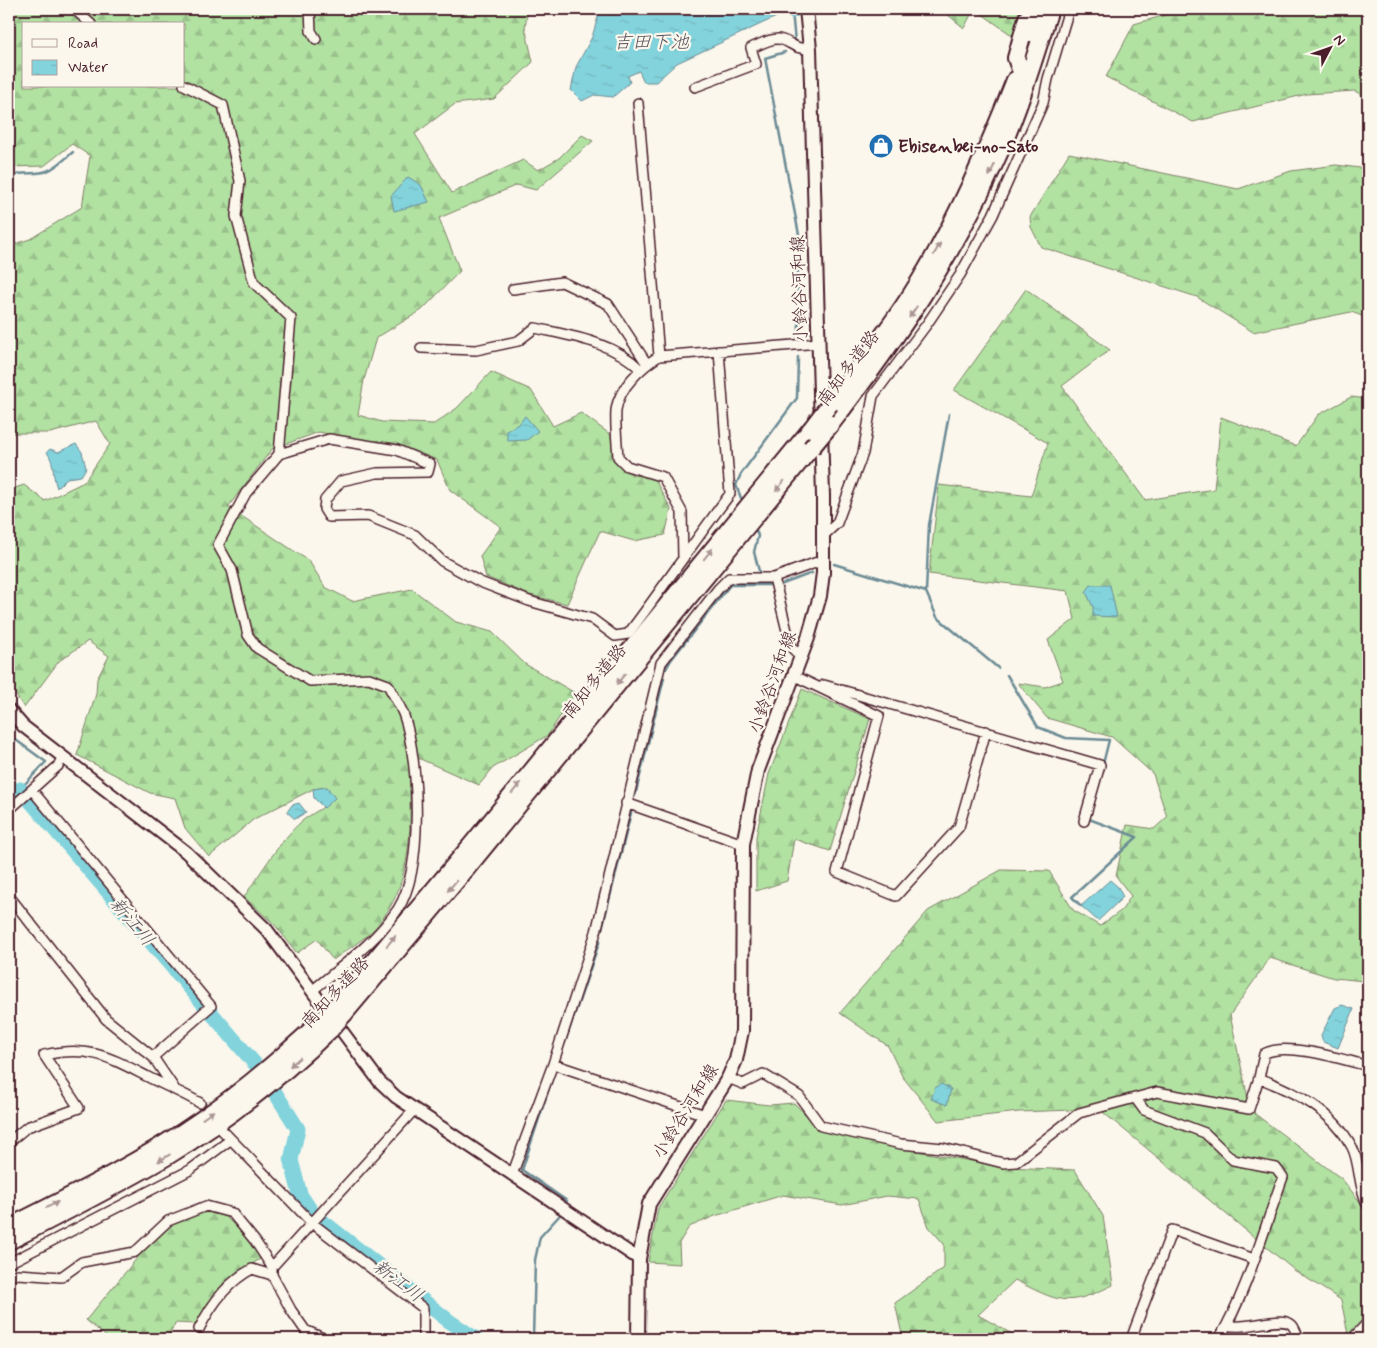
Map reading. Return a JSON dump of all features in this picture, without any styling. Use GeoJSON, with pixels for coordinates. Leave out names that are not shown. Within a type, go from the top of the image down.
{"type":"FeatureCollection","features":[{"type":"Feature","properties":{"kind":"highway"},"geometry":{"type":"LineString","coordinates":[[1020,69],[1016,58],[1029,9]]}},
{"type":"Feature","properties":{"kind":"highway","name":"南知多道路"},"geometry":{"type":"LineString","coordinates":[[340,1009],[811,429],[878,342],[923,275],[984,159],[1020,69],[1038,9]]}},
{"type":"Feature","properties":{"kind":"highway","name":"南知多道路"},"geometry":{"type":"LineString","coordinates":[[9,1241],[145,1169],[203,1133],[280,1075],[467,868],[831,424],[889,349],[929,288],[957,240],[998,157],[1050,9]]}},
{"type":"Feature","properties":{"kind":"highway","name":"南知多道路"},"geometry":{"type":"LineString","coordinates":[[9,1227],[117,1171],[202,1119],[327,1024]]}},
{"type":"Feature","properties":{"kind":"main road","name":"小鈴谷河和線"},"geometry":{"type":"LineString","coordinates":[[638,1339],[639,1259],[649,1204],[728,1078],[736,1060],[742,1031],[743,844],[758,770],[797,677],[800,657],[820,596],[823,536],[819,343],[810,49],[806,9]]}},
{"type":"Feature","properties":{"kind":"street"},"geometry":{"type":"LineString","coordinates":[[74,9],[89,22]]}},
{"type":"Feature","properties":{"kind":"street"},"geometry":{"type":"LineString","coordinates":[[310,9],[311,30],[316,39]]}},
{"type":"Feature","properties":{"kind":"street"},"geometry":{"type":"LineString","coordinates":[[823,536],[837,523],[863,453],[873,396],[922,332],[960,275],[993,215],[1043,103],[1048,79],[1069,9]]}},
{"type":"Feature","properties":{"kind":"street"},"geometry":{"type":"LineString","coordinates":[[695,87],[756,64],[751,48],[773,39],[780,40],[798,49],[810,49]]}},
{"type":"Feature","properties":{"kind":"street"},"geometry":{"type":"LineString","coordinates":[[185,85],[223,105],[240,181],[236,216],[254,283],[290,318],[279,454]]}},
{"type":"Feature","properties":{"kind":"street"},"geometry":{"type":"LineString","coordinates":[[638,103],[659,356]]}},
{"type":"Feature","properties":{"kind":"street"},"geometry":{"type":"LineString","coordinates":[[513,288],[562,282],[608,304],[643,366]]}},
{"type":"Feature","properties":{"kind":"street"},"geometry":{"type":"LineString","coordinates":[[422,348],[476,350],[518,341],[535,328],[588,339],[643,366]]}},
{"type":"Feature","properties":{"kind":"street"},"geometry":{"type":"LineString","coordinates":[[684,559],[682,512],[663,477],[627,466],[618,457],[616,408],[629,382],[643,366],[659,356],[819,343]]}},
{"type":"Feature","properties":{"kind":"street"},"geometry":{"type":"LineString","coordinates":[[313,990],[377,936],[399,907],[412,874],[415,826],[414,763],[404,715],[388,685],[369,678],[310,681],[256,648],[248,635],[232,570],[218,544],[246,493],[279,454],[329,439],[397,450],[430,464],[428,472],[378,473],[341,481],[326,500],[324,509],[329,517],[368,516],[416,535],[442,561],[480,582],[529,601],[592,619],[616,636],[628,634],[674,574],[730,494],[720,351]]}},
{"type":"Feature","properties":{"kind":"street"},"geometry":{"type":"LineString","coordinates":[[512,1175],[554,1064],[596,932],[660,663],[715,586],[729,578],[774,578],[823,560]]}},
{"type":"Feature","properties":{"kind":"street"},"geometry":{"type":"LineString","coordinates":[[774,578],[791,647],[800,657]]}},
{"type":"Feature","properties":{"kind":"street"},"geometry":{"type":"LineString","coordinates":[[797,677],[1100,765],[1084,821]]}},
{"type":"Feature","properties":{"kind":"street"},"geometry":{"type":"LineString","coordinates":[[797,677],[879,716],[837,872],[896,896],[959,827],[986,731]]}},
{"type":"Feature","properties":{"kind":"street"},"geometry":{"type":"LineString","coordinates":[[9,710],[23,726],[186,852],[267,930],[379,1081],[414,1110],[639,1259]]}},
{"type":"Feature","properties":{"kind":"street"},"geometry":{"type":"LineString","coordinates":[[9,810],[58,766],[63,756]]}},
{"type":"Feature","properties":{"kind":"street"},"geometry":{"type":"LineString","coordinates":[[32,790],[212,1006],[153,1057]]}},
{"type":"Feature","properties":{"kind":"street"},"geometry":{"type":"LineString","coordinates":[[626,803],[743,844]]}},
{"type":"Feature","properties":{"kind":"street"},"geometry":{"type":"LineString","coordinates":[[9,896],[106,1018],[153,1057],[174,1088]]}},
{"type":"Feature","properties":{"kind":"street"},"geometry":{"type":"LineString","coordinates":[[728,1078],[743,1084],[763,1074],[799,1096],[821,1126],[902,1144],[943,1148],[1003,1163],[1016,1162],[1079,1113],[1156,1092],[1249,1109],[1264,1054],[1271,1049],[1314,1052],[1368,1066]]}},
{"type":"Feature","properties":{"kind":"street"},"geometry":{"type":"LineString","coordinates":[[9,1142],[27,1127],[80,1108],[44,1055],[81,1051],[102,1054],[174,1088],[200,1104]]}},
{"type":"Feature","properties":{"kind":"street"},"geometry":{"type":"LineString","coordinates":[[554,1064],[705,1115]]}},
{"type":"Feature","properties":{"kind":"street"},"geometry":{"type":"LineString","coordinates":[[1259,1078],[1298,1094],[1328,1116],[1353,1148],[1362,1193],[1368,1206]]}},
{"type":"Feature","properties":{"kind":"street"},"geometry":{"type":"LineString","coordinates":[[1136,1099],[1144,1110],[1205,1133],[1233,1160],[1276,1168],[1283,1177],[1254,1259],[1227,1325],[1219,1339]]}},
{"type":"Feature","properties":{"kind":"street"},"geometry":{"type":"LineString","coordinates":[[272,1271],[312,1223],[414,1110]]}},
{"type":"Feature","properties":{"kind":"street"},"geometry":{"type":"LineString","coordinates":[[222,1130],[312,1223],[423,1308],[423,1339]]}},
{"type":"Feature","properties":{"kind":"street"},"geometry":{"type":"LineString","coordinates":[[9,1263],[190,1170],[230,1140]]}},
{"type":"Feature","properties":{"kind":"street"},"geometry":{"type":"LineString","coordinates":[[9,1276],[18,1274],[61,1277],[82,1262],[135,1252],[168,1221],[206,1206],[232,1213],[255,1241],[291,1310],[305,1330],[325,1339]]}},
{"type":"Feature","properties":{"kind":"street"},"geometry":{"type":"LineString","coordinates":[[1131,1339],[1172,1230],[1254,1259]]}},
{"type":"Feature","properties":{"kind":"street"},"geometry":{"type":"LineString","coordinates":[[199,1329],[212,1304],[241,1275],[252,1269],[272,1271]]}},
{"type":"Feature","properties":{"kind":"street"},"geometry":{"type":"LineString","coordinates":[[1227,1325],[1237,1328],[1282,1320],[1292,1325],[1299,1339]]}},
{"type":"Feature","properties":{"kind":"street"},"geometry":{"type":"LineString","coordinates":[[1352,1339],[1368,1322]]}},
{"type":"Feature","properties":{"kind":"green space"},"geometry":{"type":"Polygon","coordinates":[[[9,9],[528,9],[525,27],[533,62],[494,99],[455,104],[415,134],[452,193],[523,160],[538,170],[559,158],[582,135],[593,141],[536,190],[517,185],[439,218],[460,271],[422,310],[376,338],[364,380],[358,415],[382,422],[434,424],[457,408],[491,372],[531,390],[553,426],[581,413],[611,435],[614,459],[632,475],[654,478],[671,509],[665,535],[634,541],[600,531],[567,604],[530,595],[486,577],[480,556],[501,527],[450,490],[437,460],[395,443],[352,439],[319,432],[272,449],[228,507],[309,561],[325,587],[352,601],[412,589],[456,622],[492,632],[525,664],[575,693],[548,735],[493,768],[479,785],[409,754],[410,824],[408,847],[398,891],[388,911],[373,930],[333,960],[317,939],[297,953],[275,925],[244,897],[289,834],[306,818],[334,798],[327,787],[313,789],[254,819],[209,857],[185,828],[175,798],[150,793],[77,755],[96,694],[97,679],[109,656],[88,641],[59,661],[24,708],[9,684],[9,490],[24,485],[45,501],[84,482],[110,444],[96,421],[50,433],[9,433],[9,246],[30,239],[82,207],[90,156],[72,144],[44,166],[9,167],[9,9]]]}},
{"type":"Feature","properties":{"kind":"green space"},"geometry":{"type":"Polygon","coordinates":[[[941,9],[974,9],[964,28],[941,9]]]}},
{"type":"Feature","properties":{"kind":"green space"},"geometry":{"type":"Polygon","coordinates":[[[975,9],[1020,9],[1013,36],[975,9]]]}},
{"type":"Feature","properties":{"kind":"green space"},"geometry":{"type":"Polygon","coordinates":[[[1187,9],[1368,9],[1368,99],[1355,91],[1307,94],[1193,122],[1106,77],[1134,24],[1187,9]]]}},
{"type":"Feature","properties":{"kind":"green space"},"geometry":{"type":"Polygon","coordinates":[[[1069,153],[1238,189],[1291,171],[1336,165],[1368,169],[1368,318],[1351,312],[1253,332],[1197,297],[1041,247],[1031,227],[1030,217],[1069,153]]]}},
{"type":"Feature","properties":{"kind":"green space"},"geometry":{"type":"Polygon","coordinates":[[[1026,289],[1110,350],[1062,386],[1145,500],[1214,489],[1221,417],[1296,446],[1318,415],[1351,397],[1368,399],[1368,890],[1365,894],[1368,900],[1368,979],[1365,981],[1334,978],[1270,958],[1230,1015],[1247,1094],[1255,1114],[1342,1179],[1368,1212],[1368,1339],[1349,1339],[1341,1300],[1294,1270],[1099,1109],[1019,1112],[938,1121],[902,1076],[888,1046],[840,1013],[928,911],[1001,870],[1049,871],[1073,910],[1100,926],[1122,910],[1131,896],[1116,876],[1127,825],[1154,829],[1167,817],[1153,774],[1112,737],[1047,718],[1018,683],[1045,687],[1063,681],[1048,640],[1075,619],[1068,591],[929,574],[939,485],[1031,496],[1048,443],[954,390],[1026,289]]]}},
{"type":"Feature","properties":{"kind":"green space"},"geometry":{"type":"Polygon","coordinates":[[[802,689],[870,719],[830,851],[794,839],[787,881],[756,891],[756,837],[769,774],[802,689]]]}},
{"type":"Feature","properties":{"kind":"green space"},"geometry":{"type":"Polygon","coordinates":[[[726,1100],[769,1105],[794,1103],[821,1130],[905,1149],[1005,1167],[1075,1170],[1103,1216],[1113,1285],[1084,1297],[1063,1299],[1042,1293],[1015,1280],[978,1315],[1021,1339],[903,1339],[895,1303],[944,1268],[944,1244],[929,1227],[919,1199],[887,1196],[842,1205],[783,1195],[715,1216],[689,1227],[679,1243],[680,1264],[648,1262],[658,1208],[726,1100]]]}},
{"type":"Feature","properties":{"kind":"green space"},"geometry":{"type":"Polygon","coordinates":[[[205,1211],[226,1217],[250,1241],[260,1259],[224,1288],[195,1324],[175,1323],[168,1339],[109,1339],[86,1320],[138,1257],[170,1225],[205,1211]]]}},
{"type":"Feature","properties":{"kind":"water","name":"吉田下池"},"geometry":{"type":"Polygon","coordinates":[[[787,9],[787,12],[677,63],[656,82],[644,82],[639,71],[628,76],[630,82],[613,97],[594,95],[582,101],[571,90],[576,67],[592,37],[600,10],[787,9]]]}},
{"type":"Feature","properties":{"kind":"water"},"geometry":{"type":"Polygon","coordinates":[[[408,177],[421,185],[429,202],[394,211],[391,196],[408,177]]]}},
{"type":"Feature","properties":{"kind":"water"},"geometry":{"type":"Polygon","coordinates":[[[525,416],[538,431],[527,440],[508,441],[506,431],[520,423],[525,416]]]}},
{"type":"Feature","properties":{"kind":"water"},"geometry":{"type":"Polygon","coordinates":[[[76,444],[82,452],[86,468],[81,476],[67,478],[57,488],[52,461],[47,452],[50,449],[58,452],[76,444]]]}},
{"type":"Feature","properties":{"kind":"water"},"geometry":{"type":"Polygon","coordinates":[[[1091,585],[1110,585],[1117,617],[1093,616],[1093,607],[1086,592],[1091,585]]]}},
{"type":"Feature","properties":{"kind":"water"},"geometry":{"type":"Polygon","coordinates":[[[327,787],[335,798],[324,808],[314,798],[313,789],[327,787]]]}},
{"type":"Feature","properties":{"kind":"water"},"geometry":{"type":"Polygon","coordinates":[[[299,803],[306,812],[295,819],[287,812],[292,805],[299,803]]]}},
{"type":"Feature","properties":{"kind":"water"},"geometry":{"type":"Polygon","coordinates":[[[1110,880],[1118,887],[1123,897],[1098,921],[1081,906],[1110,880]]]}},
{"type":"Feature","properties":{"kind":"water"},"geometry":{"type":"Polygon","coordinates":[[[1342,1005],[1354,1009],[1338,1048],[1323,1042],[1321,1035],[1335,1008],[1342,1005]]]}},
{"type":"Feature","properties":{"kind":"water"},"geometry":{"type":"Polygon","coordinates":[[[941,1084],[951,1089],[947,1105],[931,1099],[935,1088],[941,1084]]]}},
{"type":"Feature","properties":{"kind":"waterway"},"geometry":{"type":"LineString","coordinates":[[792,11],[795,42]]}},
{"type":"Feature","properties":{"kind":"waterway"},"geometry":{"type":"LineString","coordinates":[[785,52],[765,58],[800,240],[797,284],[800,308],[798,342]]}},
{"type":"Feature","properties":{"kind":"waterway"},"geometry":{"type":"LineString","coordinates":[[9,180],[17,175],[47,171],[58,165],[73,152]]}},
{"type":"Feature","properties":{"kind":"waterway"},"geometry":{"type":"LineString","coordinates":[[741,498],[736,485],[741,474],[797,398],[798,357]]}},
{"type":"Feature","properties":{"kind":"waterway"},"geometry":{"type":"LineString","coordinates":[[834,564],[926,592],[929,525],[949,414]]}},
{"type":"Feature","properties":{"kind":"waterway"},"geometry":{"type":"LineString","coordinates":[[756,530],[758,536],[754,552],[759,571]]}},
{"type":"Feature","properties":{"kind":"waterway"},"geometry":{"type":"LineString","coordinates":[[780,585],[812,573]]}},
{"type":"Feature","properties":{"kind":"waterway"},"geometry":{"type":"LineString","coordinates":[[666,669],[730,585],[773,585]]}},
{"type":"Feature","properties":{"kind":"waterway"},"geometry":{"type":"LineString","coordinates":[[926,592],[937,617],[998,668]]}},
{"type":"Feature","properties":{"kind":"waterway"},"geometry":{"type":"LineString","coordinates":[[1007,675],[1038,727],[1066,738],[1109,740],[1103,764]]}},
{"type":"Feature","properties":{"kind":"waterway"},"geometry":{"type":"LineString","coordinates":[[635,796],[664,678]]}},
{"type":"Feature","properties":{"kind":"waterway"},"geometry":{"type":"LineString","coordinates":[[9,735],[46,762],[20,789]]}},
{"type":"Feature","properties":{"kind":"waterway","name":"新江川"},"geometry":{"type":"LineString","coordinates":[[9,798],[20,789],[255,1064]]}},
{"type":"Feature","properties":{"kind":"waterway"},"geometry":{"type":"LineString","coordinates":[[602,929],[631,813]]}},
{"type":"Feature","properties":{"kind":"waterway"},"geometry":{"type":"LineString","coordinates":[[1081,906],[1072,897],[1137,837],[1089,819],[1091,813]]}},
{"type":"Feature","properties":{"kind":"waterway"},"geometry":{"type":"LineString","coordinates":[[561,1054],[600,940]]}},
{"type":"Feature","properties":{"kind":"waterway"},"geometry":{"type":"LineString","coordinates":[[555,1070],[522,1170],[567,1201]]}},
{"type":"Feature","properties":{"kind":"waterway","name":"新江川"},"geometry":{"type":"LineString","coordinates":[[276,1094],[298,1129],[291,1160],[300,1194],[313,1214]]}},
{"type":"Feature","properties":{"kind":"waterway"},"geometry":{"type":"LineString","coordinates":[[533,1339],[535,1260],[540,1237],[559,1216]]}},
{"type":"Feature","properties":{"kind":"waterway","name":"新江川"},"geometry":{"type":"LineString","coordinates":[[322,1221],[449,1321],[476,1339]]}},
{"type":"Feature","properties":{"kind":"tunnel"},"geometry":{"type":"LineString","coordinates":[[685,561],[712,583]]}},
{"type":"Feature","properties":{"kind":"place","name":"Ebisenbei-no-Sato"},"geometry":{"type":"Point","coordinates":[881,146]}}]}
